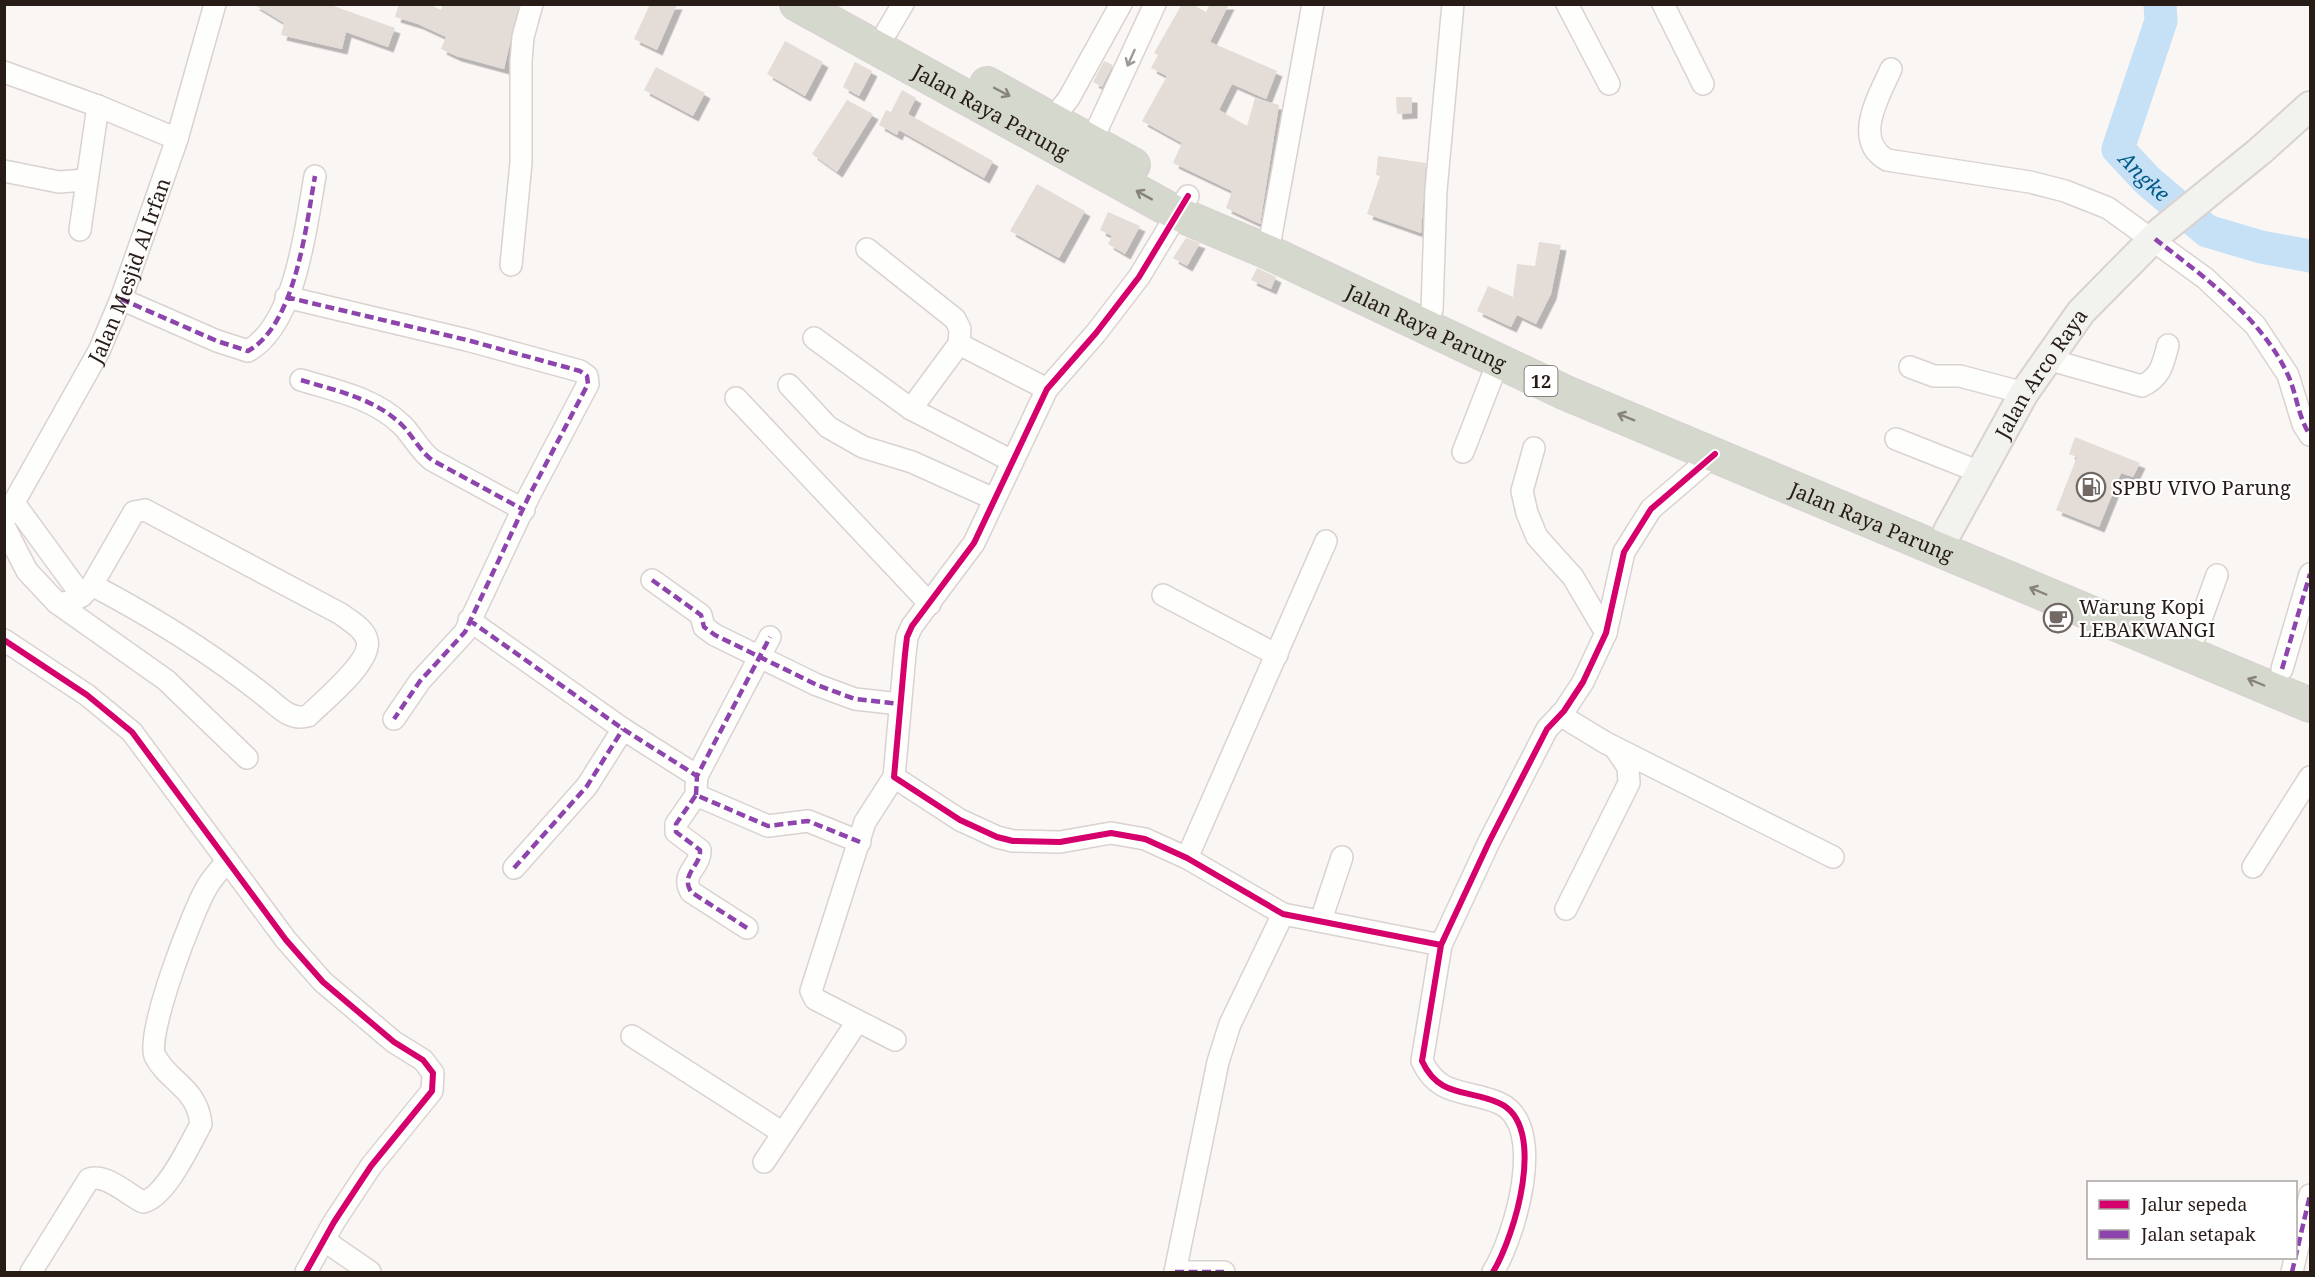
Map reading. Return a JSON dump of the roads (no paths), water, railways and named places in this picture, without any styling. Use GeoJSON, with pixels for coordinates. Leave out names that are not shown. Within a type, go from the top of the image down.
{"type":"FeatureCollection","features":[{"type":"Feature","properties":{"kind":"highway","name":"Jalan Raya Parung"},"geometry":{"type":"LineString","coordinates":[[797,4],[1049,130],[1182,205],[1269,245],[1498,362],[1570,382],[1948,531],[2195,636],[2296,675]]}},
{"type":"Feature","properties":{"kind":"highway","name":"Jalan Raya Parung"},"geometry":{"type":"LineString","coordinates":[[840,4],[895,18],[1049,130]]}},
{"type":"Feature","properties":{"kind":"highway","name":"Jalan Raya Parung"},"geometry":{"type":"LineString","coordinates":[[1269,245],[1432,310],[1715,454],[2310,705]]}},
{"type":"Feature","properties":{"kind":"main road","name":"Jalan Arco Raya"},"geometry":{"type":"LineString","coordinates":[[1948,531],[1982,473],[2024,393],[2081,312],[2157,236],[2197,201],[2260,152],[2310,106]]}},
{"type":"Feature","properties":{"kind":"street","name":"Jalan Mesjid Al Irfan"},"geometry":{"type":"LineString","coordinates":[[9,512],[99,351],[121,299],[177,139],[215,4]]}},
{"type":"Feature","properties":{"kind":"street"},"geometry":{"type":"LineString","coordinates":[[511,265],[521,163],[520,60],[523,37],[532,4]]}},
{"type":"Feature","properties":{"kind":"street"},"geometry":{"type":"LineString","coordinates":[[1049,130],[1121,4]]}},
{"type":"Feature","properties":{"kind":"street"},"geometry":{"type":"LineString","coordinates":[[1087,151],[1155,4]]}},
{"type":"Feature","properties":{"kind":"street"},"geometry":{"type":"LineString","coordinates":[[1269,245],[1313,4]]}},
{"type":"Feature","properties":{"kind":"street"},"geometry":{"type":"LineString","coordinates":[[1432,310],[1436,190],[1453,4]]}},
{"type":"Feature","properties":{"kind":"street"},"geometry":{"type":"LineString","coordinates":[[1567,4],[1609,84]]}},
{"type":"Feature","properties":{"kind":"street"},"geometry":{"type":"LineString","coordinates":[[1663,4],[1703,84]]}},
{"type":"Feature","properties":{"kind":"street"},"geometry":{"type":"LineString","coordinates":[[1891,69],[1869,122],[1869,135],[1878,155],[1887,160],[2030,182],[2065,191],[2108,208],[2157,236],[2255,325],[2288,375],[2303,424],[2310,435]]}},
{"type":"Feature","properties":{"kind":"street"},"geometry":{"type":"LineString","coordinates":[[4,72],[98,106],[177,139]]}},
{"type":"Feature","properties":{"kind":"street"},"geometry":{"type":"LineString","coordinates":[[80,230],[85,180],[98,106]]}},
{"type":"Feature","properties":{"kind":"street"},"geometry":{"type":"LineString","coordinates":[[4,171],[58,182],[85,180]]}},
{"type":"Feature","properties":{"kind":"street"},"geometry":{"type":"LineString","coordinates":[[121,299],[217,341],[248,351],[269,335],[286,297],[302,250],[315,176]]}},
{"type":"Feature","properties":{"kind":"street"},"geometry":{"type":"LineString","coordinates":[[896,1040],[815,999],[811,991],[865,822],[894,777],[907,637],[974,543],[1047,389],[1096,333],[1139,277],[1182,205]]}},
{"type":"Feature","properties":{"kind":"street"},"geometry":{"type":"LineString","coordinates":[[867,249],[955,319],[960,329],[959,344],[911,409]]}},
{"type":"Feature","properties":{"kind":"street"},"geometry":{"type":"LineString","coordinates":[[286,297],[467,340],[584,373],[588,384],[459,641],[426,674],[394,719]]}},
{"type":"Feature","properties":{"kind":"street"},"geometry":{"type":"LineString","coordinates":[[814,338],[911,409],[1012,461]]}},
{"type":"Feature","properties":{"kind":"street"},"geometry":{"type":"LineString","coordinates":[[959,344],[1047,389]]}},
{"type":"Feature","properties":{"kind":"street"},"geometry":{"type":"LineString","coordinates":[[2048,358],[2142,386],[2153,381],[2161,371],[2168,345]]}},
{"type":"Feature","properties":{"kind":"street"},"geometry":{"type":"LineString","coordinates":[[1463,452],[1498,362]]}},
{"type":"Feature","properties":{"kind":"street"},"geometry":{"type":"LineString","coordinates":[[1910,367],[1934,376],[1960,376],[2024,393]]}},
{"type":"Feature","properties":{"kind":"street"},"geometry":{"type":"LineString","coordinates":[[301,380],[370,402],[404,426],[419,449],[432,460],[524,510]]}},
{"type":"Feature","properties":{"kind":"street"},"geometry":{"type":"LineString","coordinates":[[789,385],[828,427],[863,447],[912,462],[994,499]]}},
{"type":"Feature","properties":{"kind":"street"},"geometry":{"type":"LineString","coordinates":[[736,398],[930,604]]}},
{"type":"Feature","properties":{"kind":"street"},"geometry":{"type":"LineString","coordinates":[[1896,439],[1982,473]]}},
{"type":"Feature","properties":{"kind":"street"},"geometry":{"type":"LineString","coordinates":[[1534,448],[1522,491],[1527,513],[1537,537],[1573,578],[1606,633]]}},
{"type":"Feature","properties":{"kind":"street"},"geometry":{"type":"LineString","coordinates":[[1493,1272],[1505,1253],[1515,1218],[1522,1183],[1525,1137],[1515,1117],[1501,1103],[1453,1091],[1429,1077],[1422,1061],[1441,945],[1489,842],[1547,729],[1560,715],[1583,682],[1606,633],[1624,552],[1637,528],[1651,509],[1715,454]]}},
{"type":"Feature","properties":{"kind":"street"},"geometry":{"type":"LineString","coordinates":[[9,512],[87,591],[161,622],[297,718],[308,716],[362,662],[368,651],[367,638],[358,626],[341,614],[145,510],[134,512],[87,591],[66,603],[57,603]]}},
{"type":"Feature","properties":{"kind":"street"},"geometry":{"type":"LineString","coordinates":[[4,526],[27,571],[57,603],[166,680],[247,758]]}},
{"type":"Feature","properties":{"kind":"street"},"geometry":{"type":"LineString","coordinates":[[1187,858],[1228,759],[1277,655],[1326,541]]}},
{"type":"Feature","properties":{"kind":"street"},"geometry":{"type":"LineString","coordinates":[[2296,675],[2310,574]]}},
{"type":"Feature","properties":{"kind":"street"},"geometry":{"type":"LineString","coordinates":[[2195,636],[2217,575]]}},
{"type":"Feature","properties":{"kind":"street"},"geometry":{"type":"LineString","coordinates":[[652,580],[701,615],[704,627],[715,635],[760,658],[817,685],[855,699],[900,704]]}},
{"type":"Feature","properties":{"kind":"street"},"geometry":{"type":"LineString","coordinates":[[1163,595],[1277,655]]}},
{"type":"Feature","properties":{"kind":"street"},"geometry":{"type":"LineString","coordinates":[[469,620],[623,729],[697,786],[768,826],[808,821],[860,842]]}},
{"type":"Feature","properties":{"kind":"street"},"geometry":{"type":"LineString","coordinates":[[747,928],[692,892],[687,884],[700,850],[676,832],[676,824],[770,637]]}},
{"type":"Feature","properties":{"kind":"street"},"geometry":{"type":"LineString","coordinates":[[4,640],[87,695],[132,732],[150,753],[286,940],[323,982],[364,1018],[423,1060],[433,1073],[432,1091],[371,1166],[334,1222],[306,1272]]}},
{"type":"Feature","properties":{"kind":"street"},"geometry":{"type":"LineString","coordinates":[[1560,715],[1614,747],[1833,857]]}},
{"type":"Feature","properties":{"kind":"street"},"geometry":{"type":"LineString","coordinates":[[514,868],[587,786],[623,729]]}},
{"type":"Feature","properties":{"kind":"street"},"geometry":{"type":"LineString","coordinates":[[1566,909],[1629,783],[1628,767],[1614,747]]}},
{"type":"Feature","properties":{"kind":"street"},"geometry":{"type":"LineString","coordinates":[[894,777],[960,820],[997,837],[1013,841],[1060,842],[1111,833],[1145,839],[1187,858],[1283,914],[1441,945]]}},
{"type":"Feature","properties":{"kind":"street"},"geometry":{"type":"LineString","coordinates":[[2253,867],[2310,777]]}},
{"type":"Feature","properties":{"kind":"street"},"geometry":{"type":"LineString","coordinates":[[1321,920],[1342,857]]}},
{"type":"Feature","properties":{"kind":"street"},"geometry":{"type":"LineString","coordinates":[[31,1272],[89,1179],[95,1177],[107,1181],[143,1202],[152,1200],[172,1175],[201,1124],[196,1104],[155,1056],[153,1035],[162,1000],[199,904],[207,886],[227,861]]}},
{"type":"Feature","properties":{"kind":"street"},"geometry":{"type":"LineString","coordinates":[[1224,1272],[1175,1272],[1218,1062],[1230,1024],[1283,914]]}},
{"type":"Feature","properties":{"kind":"street"},"geometry":{"type":"LineString","coordinates":[[764,1162],[857,1022]]}},
{"type":"Feature","properties":{"kind":"street"},"geometry":{"type":"LineString","coordinates":[[632,1036],[783,1133]]}},
{"type":"Feature","properties":{"kind":"street"},"geometry":{"type":"LineString","coordinates":[[2297,1251],[2310,1195]]}},
{"type":"Feature","properties":{"kind":"street"},"geometry":{"type":"LineString","coordinates":[[325,1241],[370,1272]]}},
{"type":"Feature","properties":{"kind":"waterway","name":"Angke"},"geometry":{"type":"LineString","coordinates":[[2160,4],[2161,21],[2118,149],[2147,180],[2207,231],[2261,247],[2310,256]]}},
{"type":"Feature","properties":{"kind":"place","name":"SPBU VIVO Parung"},"geometry":{"type":"Point","coordinates":[2091,487]}},
{"type":"Feature","properties":{"kind":"place","name":"Warung Kopi LEBAKWANGI"},"geometry":{"type":"Point","coordinates":[2058,618]}}]}
